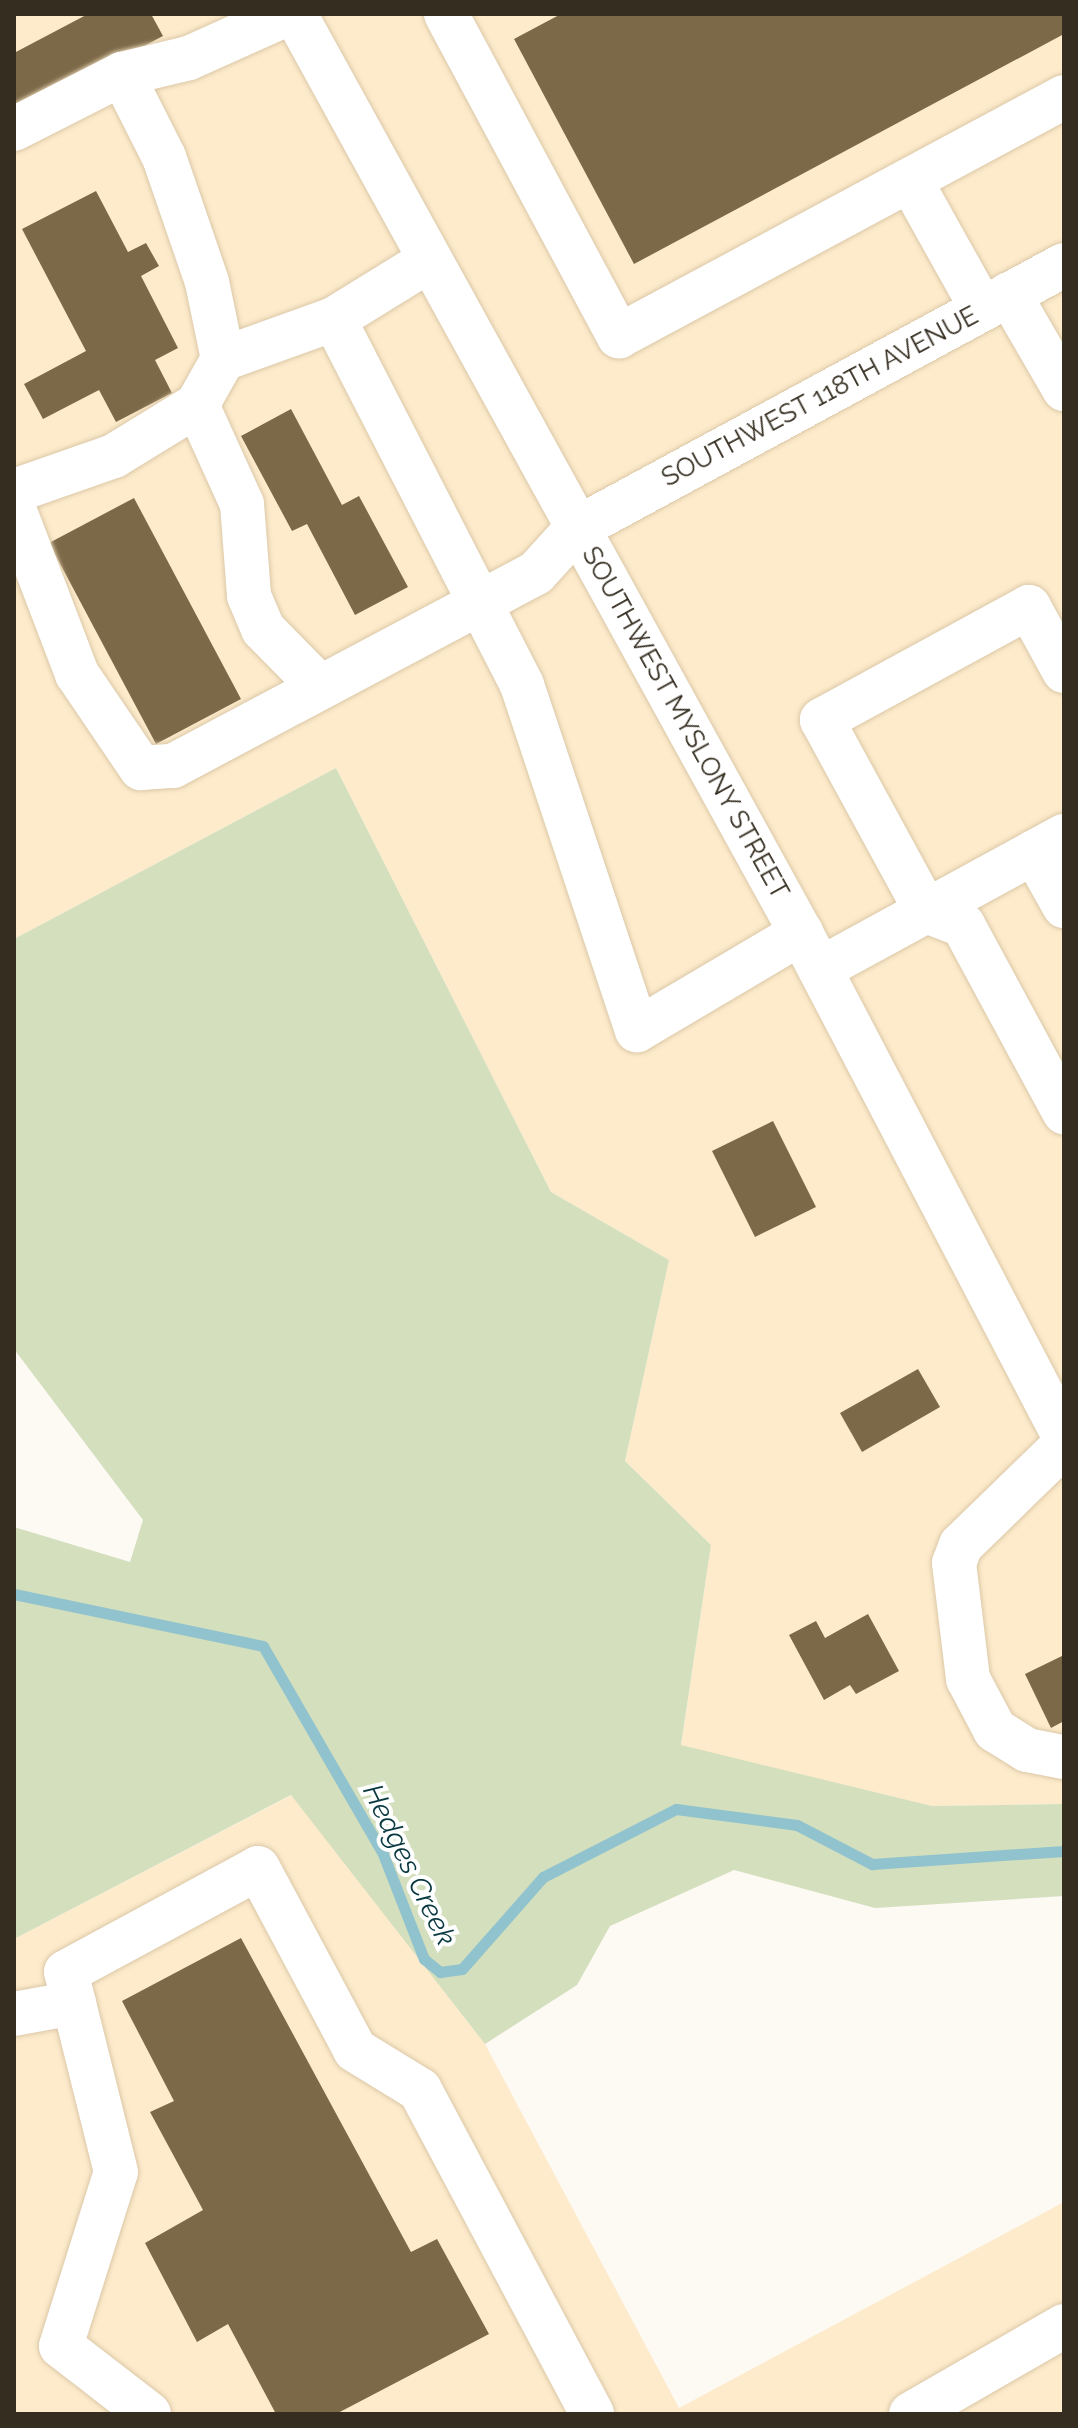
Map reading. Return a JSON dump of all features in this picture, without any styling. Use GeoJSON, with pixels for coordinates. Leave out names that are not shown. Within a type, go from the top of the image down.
{"type":"FeatureCollection","features":[{"type":"Feature","properties":{"kind":"street"},"geometry":{"type":"LineString","coordinates":[[14,129],[122,74],[189,58],[287,14]]}},
{"type":"Feature","properties":{"kind":"street","name":"SOUTHWEST MYSLONY STREET"},"geometry":{"type":"LineString","coordinates":[[295,14],[428,261],[811,951],[1064,1436]]}},
{"type":"Feature","properties":{"kind":"street"},"geometry":{"type":"LineString","coordinates":[[446,14],[619,336],[1064,97]]}},
{"type":"Feature","properties":{"kind":"street"},"geometry":{"type":"LineString","coordinates":[[122,74],[164,157],[207,282],[223,359]]}},
{"type":"Feature","properties":{"kind":"street"},"geometry":{"type":"LineString","coordinates":[[910,180],[996,302],[1064,389]]}},
{"type":"Feature","properties":{"kind":"street"},"geometry":{"type":"LineString","coordinates":[[14,491],[114,456],[197,405],[223,359],[334,319],[428,261]]}},
{"type":"Feature","properties":{"kind":"street","name":"SOUTHWEST 118TH AVENUE"},"geometry":{"type":"LineString","coordinates":[[14,509],[77,674],[141,768],[173,766],[536,573],[576,529],[1064,265]]}},
{"type":"Feature","properties":{"kind":"street"},"geometry":{"type":"LineString","coordinates":[[334,319],[484,600],[522,685],[637,1030],[811,951],[926,911],[1049,844],[1064,906]]}},
{"type":"Feature","properties":{"kind":"street"},"geometry":{"type":"LineString","coordinates":[[197,405],[242,504],[249,596],[263,629],[320,687]]}},
{"type":"Feature","properties":{"kind":"street"},"geometry":{"type":"LineString","coordinates":[[1064,671],[1029,607],[822,720],[926,911],[963,925],[1064,1112]]}},
{"type":"Feature","properties":{"kind":"street"},"geometry":{"type":"LineString","coordinates":[[1064,1445],[961,1545],[954,1563],[968,1679],[995,1730],[1027,1750],[1064,1757]]}},
{"type":"Feature","properties":{"kind":"street"},"geometry":{"type":"LineString","coordinates":[[149,2414],[61,2346],[116,2172],[66,1972],[258,1868],[355,2050],[420,2090],[592,2414]]}},
{"type":"Feature","properties":{"kind":"street"},"geometry":{"type":"LineString","coordinates":[[14,2014],[74,2003]]}},
{"type":"Feature","properties":{"kind":"street"},"geometry":{"type":"LineString","coordinates":[[911,2414],[1064,2326]]}},
{"type":"Feature","properties":{"kind":"shaded area"},"geometry":{"type":"Polygon","coordinates":[[[14,14],[1064,14],[1064,1804],[932,1806],[681,1746],[711,1545],[625,1461],[669,1260],[551,1192],[336,768],[14,939],[14,14]]]}},
{"type":"Feature","properties":{"kind":"shaded area"},"geometry":{"type":"Polygon","coordinates":[[[292,1795],[485,2044],[679,2408],[1064,2202],[1064,2414],[14,2414],[14,1939],[292,1795]]]}},
{"type":"Feature","properties":{"kind":"green space"},"geometry":{"type":"Polygon","coordinates":[[[336,768],[551,1192],[669,1260],[625,1461],[711,1545],[681,1745],[932,1806],[1064,1804],[1064,1896],[875,1908],[734,1870],[610,1926],[577,1985],[485,2044],[291,1795],[14,1939],[14,1527],[130,1562],[143,1520],[14,1349],[14,939],[336,768]]]}},
{"type":"Feature","properties":{"kind":"building"},"geometry":{"type":"Polygon","coordinates":[[[88,14],[151,14],[163,36],[14,115],[14,53],[88,14]]]}},
{"type":"Feature","properties":{"kind":"building"},"geometry":{"type":"Polygon","coordinates":[[[561,14],[1064,14],[1064,34],[634,264],[514,39],[561,14]]]}},
{"type":"Feature","properties":{"kind":"building"},"geometry":{"type":"Polygon","coordinates":[[[96,191],[128,252],[146,243],[159,266],[141,276],[178,348],[155,360],[172,393],[116,422],[99,390],[43,419],[24,384],[86,351],[22,229],[96,191]]]}},
{"type":"Feature","properties":{"kind":"building"},"geometry":{"type":"Polygon","coordinates":[[[291,409],[342,505],[359,496],[408,587],[355,615],[307,524],[292,531],[241,436],[291,409]]]}},
{"type":"Feature","properties":{"kind":"building"},"geometry":{"type":"Polygon","coordinates":[[[134,498],[241,699],[156,744],[49,543],[134,498]]]}},
{"type":"Feature","properties":{"kind":"building"},"geometry":{"type":"Polygon","coordinates":[[[773,1121],[816,1207],[755,1237],[712,1151],[773,1121]]]}},
{"type":"Feature","properties":{"kind":"building"},"geometry":{"type":"Polygon","coordinates":[[[918,1369],[940,1407],[862,1452],[840,1413],[918,1369]]]}},
{"type":"Feature","properties":{"kind":"building"},"geometry":{"type":"Polygon","coordinates":[[[868,1614],[899,1671],[856,1694],[850,1685],[824,1700],[789,1635],[816,1621],[825,1638],[868,1614]]]}},
{"type":"Feature","properties":{"kind":"building"},"geometry":{"type":"Polygon","coordinates":[[[1064,1655],[1064,1721],[1051,1728],[1025,1674],[1064,1655]]]}},
{"type":"Feature","properties":{"kind":"building"},"geometry":{"type":"Polygon","coordinates":[[[241,1938],[411,2252],[437,2239],[489,2334],[336,2414],[276,2414],[228,2324],[197,2342],[145,2243],[203,2210],[150,2112],[174,2101],[122,2001],[241,1938]]]}},
{"type":"Feature","properties":{"kind":"waterway","name":"Hedges Creek"},"geometry":{"type":"LineString","coordinates":[[14,1594],[263,1646],[383,1854],[424,1959],[440,1972],[462,1969],[543,1877],[676,1809],[797,1825],[872,1864],[1064,1851]]}}]}
